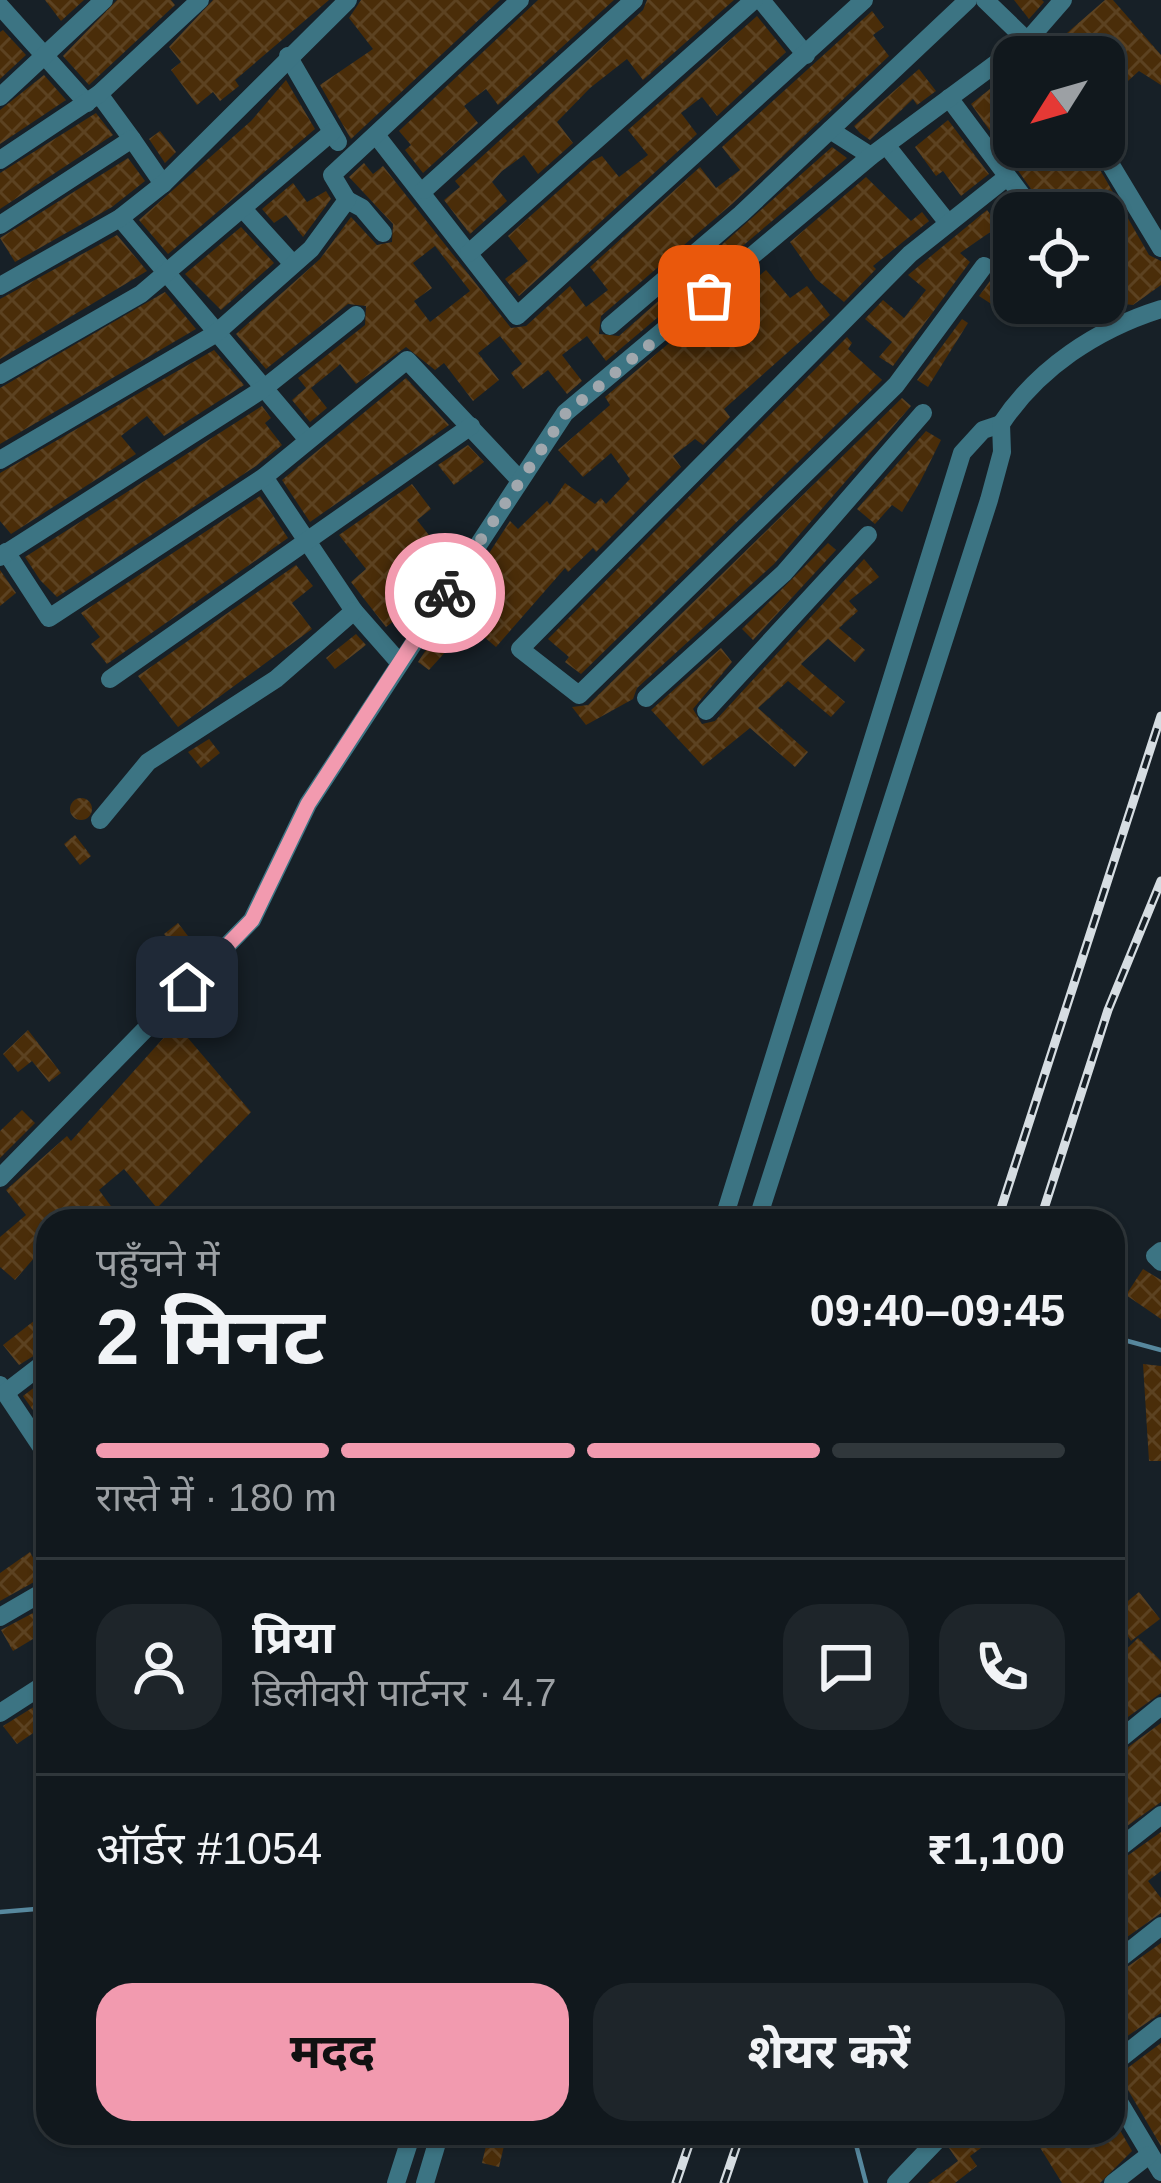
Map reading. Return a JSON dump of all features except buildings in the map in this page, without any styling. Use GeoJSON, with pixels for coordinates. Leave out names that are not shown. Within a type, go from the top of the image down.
{"type":"FeatureCollection","features":[{"type":"Feature","properties":{"kind":"street"},"geometry":{"type":"LineString","coordinates":[[0,98],[104,0]]}},
{"type":"Feature","properties":{"kind":"street"},"geometry":{"type":"LineString","coordinates":[[0,160],[93,98],[200,0]]}},
{"type":"Feature","properties":{"kind":"street"},"geometry":{"type":"LineString","coordinates":[[0,286],[120,218],[163,184],[348,0]]}},
{"type":"Feature","properties":{"kind":"street"},"geometry":{"type":"LineString","coordinates":[[383,233],[362,208],[347,200],[332,176],[346,157],[376,135],[520,0]]}},
{"type":"Feature","properties":{"kind":"street"},"geometry":{"type":"LineString","coordinates":[[424,190],[634,0]]}},
{"type":"Feature","properties":{"kind":"street"},"geometry":{"type":"LineString","coordinates":[[469,253],[758,0],[806,55]]}},
{"type":"Feature","properties":{"kind":"street"},"geometry":{"type":"LineString","coordinates":[[376,135],[424,190],[517,316],[864,0]]}},
{"type":"Feature","properties":{"kind":"street"},"geometry":{"type":"LineString","coordinates":[[610,326],[968,0]]}},
{"type":"Feature","properties":{"kind":"street"},"geometry":{"type":"LineString","coordinates":[[985,0],[1025,36]]}},
{"type":"Feature","properties":{"kind":"street"},"geometry":{"type":"LineString","coordinates":[[1032,36],[1064,0]]}},
{"type":"Feature","properties":{"kind":"street"},"geometry":{"type":"LineString","coordinates":[[0,2],[132,140],[163,184]]}},
{"type":"Feature","properties":{"kind":"street"},"geometry":{"type":"LineString","coordinates":[[288,56],[346,157]]}},
{"type":"Feature","properties":{"kind":"street"},"geometry":{"type":"LineString","coordinates":[[0,1178],[252,920],[308,804],[518,478],[566,413],[878,151],[993,66]]}},
{"type":"Feature","properties":{"kind":"street"},"geometry":{"type":"LineString","coordinates":[[950,98],[1018,192]]}},
{"type":"Feature","properties":{"kind":"street"},"geometry":{"type":"LineString","coordinates":[[830,130],[878,151],[948,223]]}},
{"type":"Feature","properties":{"kind":"street"},"geometry":{"type":"LineString","coordinates":[[0,375],[116,313],[332,132]]}},
{"type":"Feature","properties":{"kind":"street"},"geometry":{"type":"LineString","coordinates":[[0,225],[132,140]]}},
{"type":"Feature","properties":{"kind":"street"},"geometry":{"type":"LineString","coordinates":[[1113,168],[1161,248]]}},
{"type":"Feature","properties":{"kind":"street"},"geometry":{"type":"LineString","coordinates":[[984,266],[896,385],[579,695],[520,649],[910,254],[1006,177]]}},
{"type":"Feature","properties":{"kind":"street"},"geometry":{"type":"LineString","coordinates":[[0,460],[215,334],[311,249],[347,200]]}},
{"type":"Feature","properties":{"kind":"street"},"geometry":{"type":"LineString","coordinates":[[243,209],[293,264]]}},
{"type":"Feature","properties":{"kind":"street"},"geometry":{"type":"LineString","coordinates":[[120,218],[164,277],[308,440]]}},
{"type":"Feature","properties":{"kind":"street"},"geometry":{"type":"LineString","coordinates":[[727,1209],[962,453],[983,430],[1001,424],[1045,372],[1105,332],[1161,309]]}},
{"type":"Feature","properties":{"kind":"street"},"geometry":{"type":"LineString","coordinates":[[356,315],[263,389],[3,555],[49,618],[264,477],[407,360],[518,478]]}},
{"type":"Feature","properties":{"kind":"street"},"geometry":{"type":"LineString","coordinates":[[646,698],[784,573],[923,413]]}},
{"type":"Feature","properties":{"kind":"street"},"geometry":{"type":"LineString","coordinates":[[761,1209],[989,500],[1002,452],[1001,424]]}},
{"type":"Feature","properties":{"kind":"street"},"geometry":{"type":"LineString","coordinates":[[110,679],[470,426]]}},
{"type":"Feature","properties":{"kind":"street"},"geometry":{"type":"LineString","coordinates":[[264,477],[306,545],[398,662]]}},
{"type":"Feature","properties":{"kind":"street"},"geometry":{"type":"LineString","coordinates":[[706,711],[863,540],[830,522]]}},
{"type":"Feature","properties":{"kind":"street"},"geometry":{"type":"LineString","coordinates":[[100,820],[148,762],[276,679],[354,611]]}},
{"type":"Feature","properties":{"kind":"street"},"geometry":{"type":"LineString","coordinates":[[1161,1251],[1156,1256],[1161,1262]]}},
{"type":"Feature","properties":{"kind":"street"},"geometry":{"type":"LineString","coordinates":[[36,1368],[3,1389],[36,1438]]}},
{"type":"Feature","properties":{"kind":"street"},"geometry":{"type":"LineString","coordinates":[[0,1617],[36,1595]]}},
{"type":"Feature","properties":{"kind":"street"},"geometry":{"type":"LineString","coordinates":[[0,1713],[36,1690]]}},
{"type":"Feature","properties":{"kind":"street"},"geometry":{"type":"LineString","coordinates":[[1125,1735],[1161,1706]]}},
{"type":"Feature","properties":{"kind":"street"},"geometry":{"type":"LineString","coordinates":[[1125,1844],[1161,1815]]}},
{"type":"Feature","properties":{"kind":"street"},"geometry":{"type":"LineString","coordinates":[[1125,1954],[1161,1926]]}},
{"type":"Feature","properties":{"kind":"street"},"geometry":{"type":"LineString","coordinates":[[1125,2054],[1161,2026]]}},
{"type":"Feature","properties":{"kind":"street"},"geometry":{"type":"LineString","coordinates":[[1125,2112],[1151,2156]]}},
{"type":"Feature","properties":{"kind":"street"},"geometry":{"type":"LineString","coordinates":[[1113,2183],[1151,2156],[1161,2126]]}},
{"type":"Feature","properties":{"kind":"street"},"geometry":{"type":"LineString","coordinates":[[396,2183],[408,2145]]}},
{"type":"Feature","properties":{"kind":"street"},"geometry":{"type":"LineString","coordinates":[[425,2183],[436,2145]]}},
{"type":"Feature","properties":{"kind":"street"},"geometry":{"type":"LineString","coordinates":[[896,2183],[932,2145]]}},
{"type":"Feature","properties":{"kind":"waterway"},"geometry":{"type":"LineString","coordinates":[[1125,1340],[1161,1350]]}},
{"type":"Feature","properties":{"kind":"waterway"},"geometry":{"type":"LineString","coordinates":[[0,1912],[36,1909]]}},
{"type":"Feature","properties":{"kind":"waterway"},"geometry":{"type":"LineString","coordinates":[[856,2145],[866,2183]]}},
{"type":"Feature","properties":{"kind":"railway"},"geometry":{"type":"LineString","coordinates":[[1001,1209],[1161,716]]}},
{"type":"Feature","properties":{"kind":"railway"},"geometry":{"type":"LineString","coordinates":[[1044,1209],[1108,1010],[1161,881]]}},
{"type":"Feature","properties":{"kind":"railway"},"geometry":{"type":"LineString","coordinates":[[676,2183],[689,2145]]}},
{"type":"Feature","properties":{"kind":"railway"},"geometry":{"type":"LineString","coordinates":[[724,2183],[737,2145]]}},
{"type":"Feature","properties":{"kind":"way so far"},"geometry":{"type":"LineString","coordinates":[[445,593],[566,413],[709,296]]}},
{"type":"Feature","properties":{"kind":"route"},"geometry":{"type":"LineString","coordinates":[[187,987],[252,920],[308,804],[445,593]]}}]}
